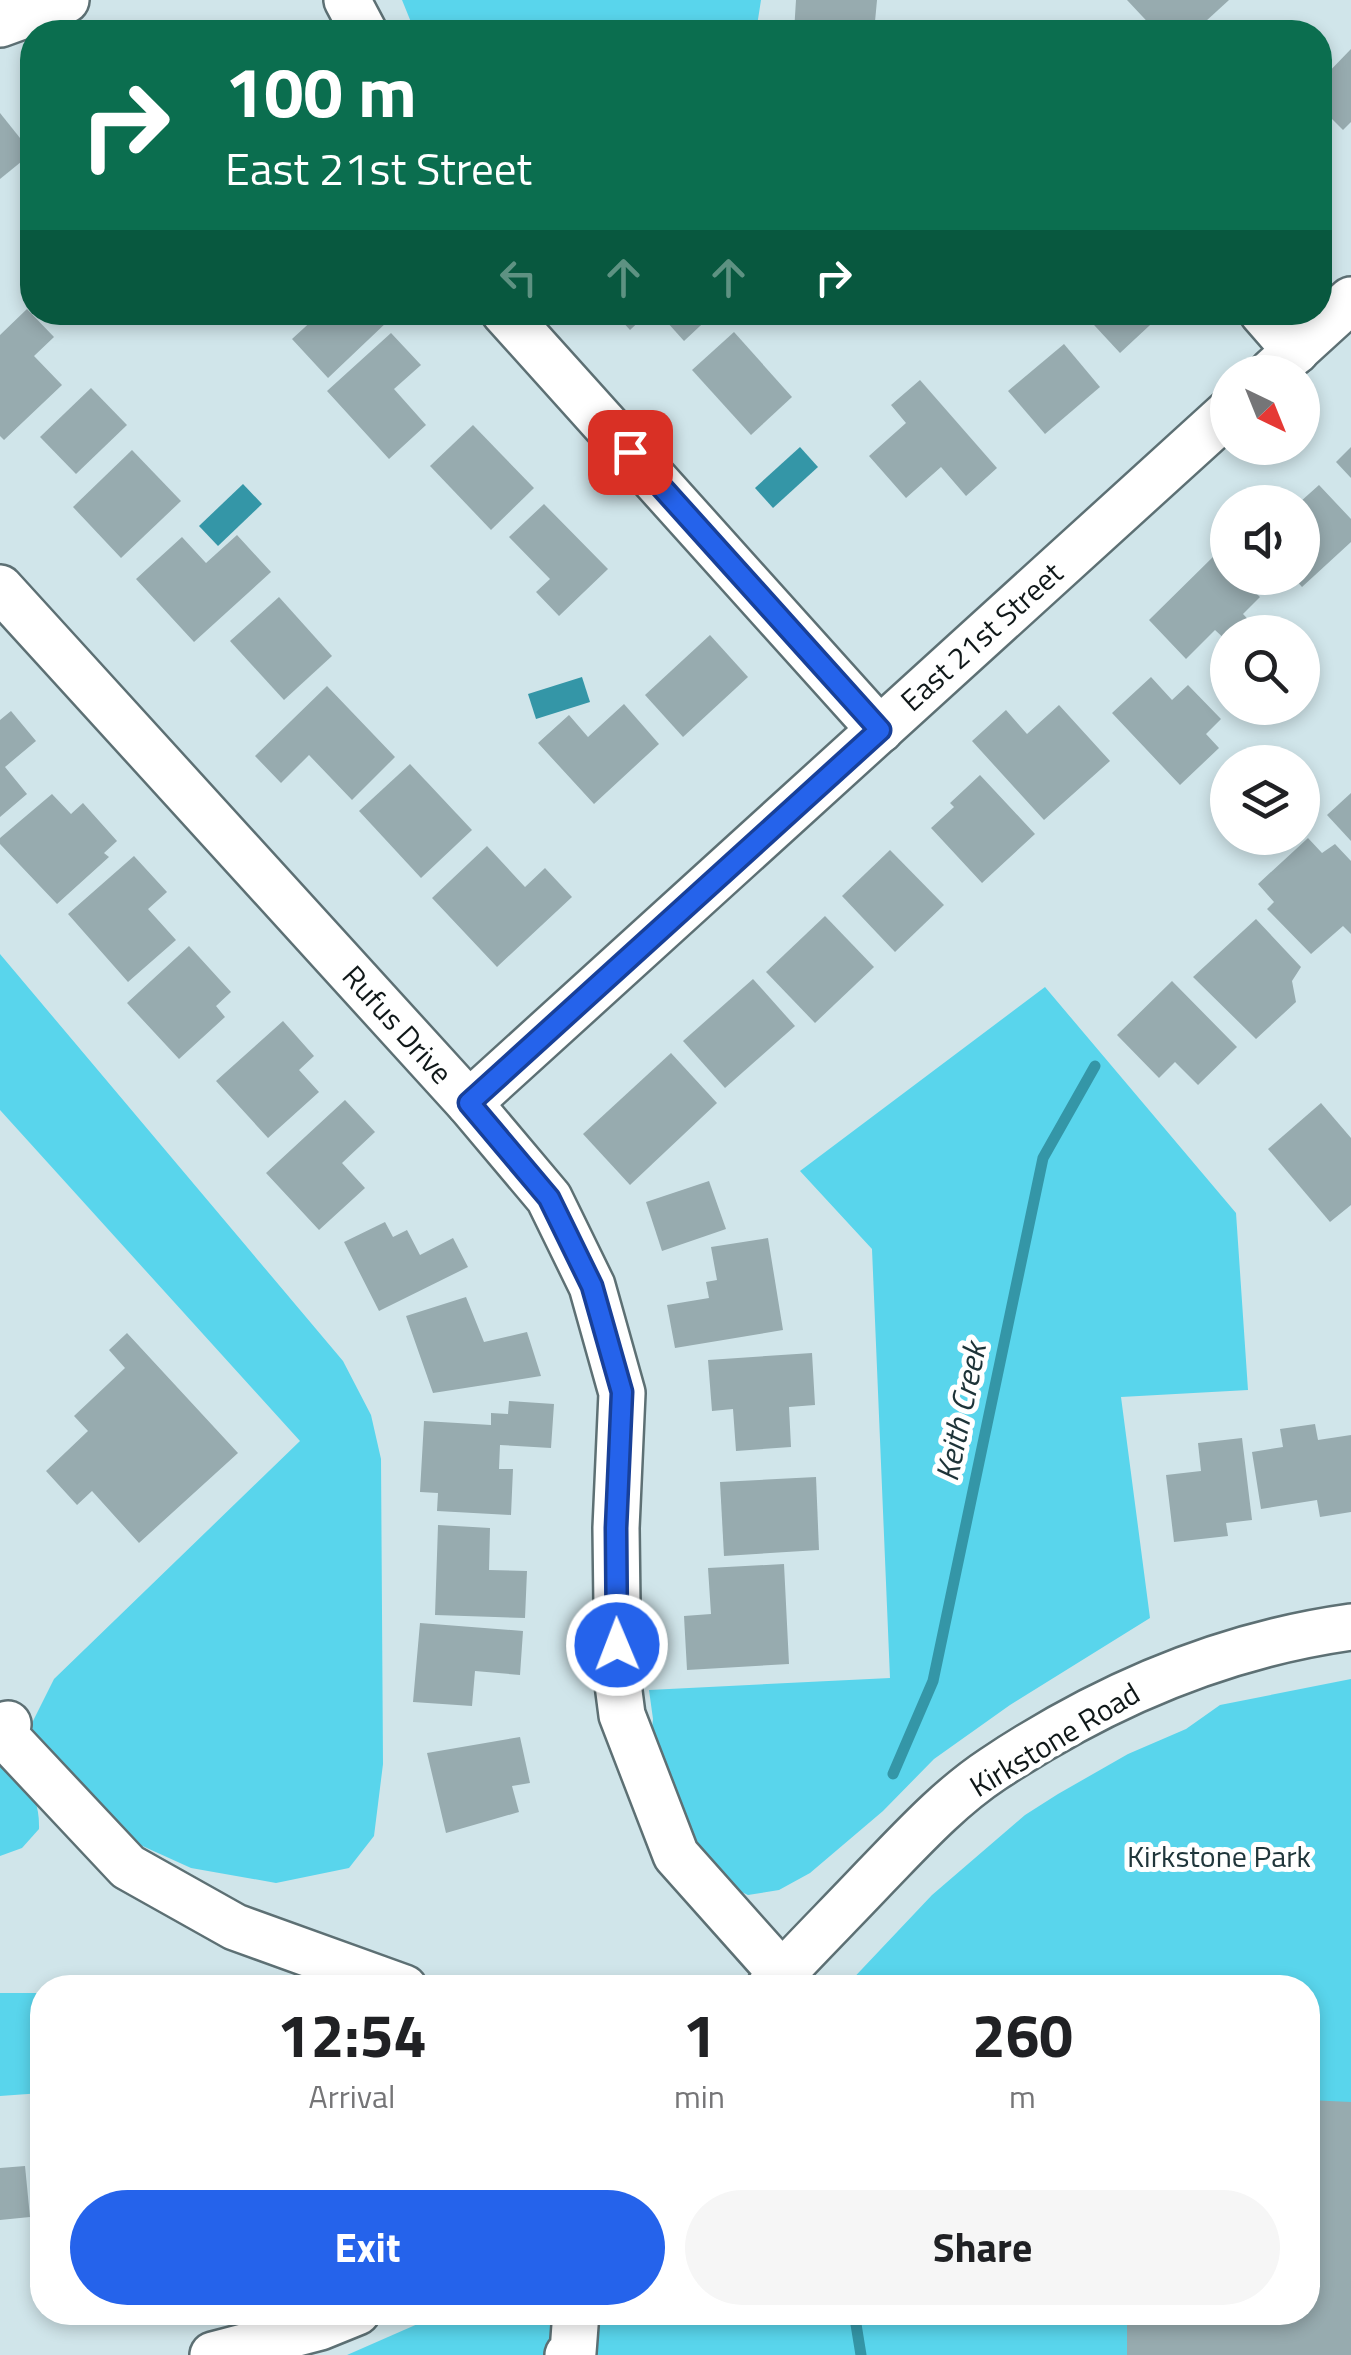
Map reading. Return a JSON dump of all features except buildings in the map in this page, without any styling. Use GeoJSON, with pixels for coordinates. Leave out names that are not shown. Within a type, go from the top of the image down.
{"type":"FeatureCollection","features":[{"type":"Feature","properties":{"kind":"street"},"geometry":{"type":"LineString","coordinates":[[0,24],[66,0]]}},
{"type":"Feature","properties":{"kind":"street"},"geometry":{"type":"LineString","coordinates":[[1332,318],[1351,300]]}},
{"type":"Feature","properties":{"kind":"street"},"geometry":{"type":"LineString","coordinates":[[516,325],[880,730]]}},
{"type":"Feature","properties":{"kind":"street"},"geometry":{"type":"LineString","coordinates":[[1268,325],[1281,355]]}},
{"type":"Feature","properties":{"kind":"street"},"geometry":{"type":"LineString","coordinates":[[1292,355],[1324,325]]}},
{"type":"Feature","properties":{"kind":"street","name":"East 21st Street"},"geometry":{"type":"LineString","coordinates":[[469,1103],[1210,429]]}},
{"type":"Feature","properties":{"kind":"street","name":"Rufus Drive"},"geometry":{"type":"LineString","coordinates":[[0,588],[469,1103],[549,1198],[592,1286],[622,1392],[616,1528],[618,1684],[622,1715],[676,1854],[771,1975]]}},
{"type":"Feature","properties":{"kind":"street","name":"Kirkstone Road"},"geometry":{"type":"LineString","coordinates":[[782,1975],[920,1831],[991,1770],[1130,1691],[1196,1664],[1261,1645],[1351,1627]]}},
{"type":"Feature","properties":{"kind":"street"},"geometry":{"type":"LineString","coordinates":[[8,1724],[6,1738],[128,1868],[235,1927],[368,1975]]}},
{"type":"Feature","properties":{"kind":"street"},"geometry":{"type":"LineString","coordinates":[[213,2355],[325,2325]]}},
{"type":"Feature","properties":{"kind":"street"},"geometry":{"type":"LineString","coordinates":[[568,2355],[573,2352],[575,2325]]}},
{"type":"Feature","properties":{"kind":"green space"},"geometry":{"type":"Polygon","coordinates":[[[402,0],[761,0],[758,20],[410,20],[402,0]]]}},
{"type":"Feature","properties":{"kind":"green space"},"geometry":{"type":"Polygon","coordinates":[[[0,954],[343,1361],[371,1415],[381,1459],[383,1764],[374,1836],[349,1868],[276,1883],[191,1868],[138,1844],[59,1790],[34,1756],[32,1723],[54,1679],[300,1441],[0,1110],[0,954]]]}},
{"type":"Feature","properties":{"kind":"green space"},"geometry":{"type":"Polygon","coordinates":[[[1045,987],[1236,1213],[1248,1390],[1121,1397],[1150,1618],[1010,1705],[934,1759],[883,1811],[810,1873],[779,1890],[748,1895],[715,1880],[649,1756],[653,1719],[649,1690],[890,1678],[872,1249],[800,1171],[1045,987]]]}},
{"type":"Feature","properties":{"kind":"green space","name":"Kirkstone Park"},"geometry":{"type":"Polygon","coordinates":[[[1351,1679],[1351,2355],[347,2355],[415,2325],[1320,2325],[1320,1975],[856,1975],[932,1895],[1025,1815],[1128,1754],[1186,1729],[1220,1705],[1351,1679]]]}},
{"type":"Feature","properties":{"kind":"green space"},"geometry":{"type":"Polygon","coordinates":[[[0,1754],[29,1787],[37,1806],[39,1829],[22,1848],[0,1856],[0,1754]]]}},
{"type":"Feature","properties":{"kind":"green space"},"geometry":{"type":"Polygon","coordinates":[[[0,1993],[30,1993],[30,2094],[0,2096],[0,1993]]]}},
{"type":"Feature","properties":{"kind":"shaded area"},"geometry":{"type":"Polygon","coordinates":[[[800,447],[818,467],[773,508],[755,488],[800,447]]]}},
{"type":"Feature","properties":{"kind":"shaded area"},"geometry":{"type":"Polygon","coordinates":[[[243,484],[262,504],[218,546],[199,526],[243,484]]]}},
{"type":"Feature","properties":{"kind":"shaded area"},"geometry":{"type":"Polygon","coordinates":[[[582,677],[590,702],[536,719],[528,694],[582,677]]]}},
{"type":"Feature","properties":{"kind":"waterway","name":"Keith Creek"},"geometry":{"type":"LineString","coordinates":[[893,1774],[933,1681],[1043,1158],[1095,1066]]}},
{"type":"Feature","properties":{"kind":"waterway","name":"Keith Creek"},"geometry":{"type":"LineString","coordinates":[[856,2325],[861,2355]]}},
{"type":"Feature","properties":{"kind":"route"},"geometry":{"type":"LineString","coordinates":[[617,1645],[616,1528],[622,1392],[592,1286],[549,1198],[469,1103],[880,730],[630,452]]}}]}
